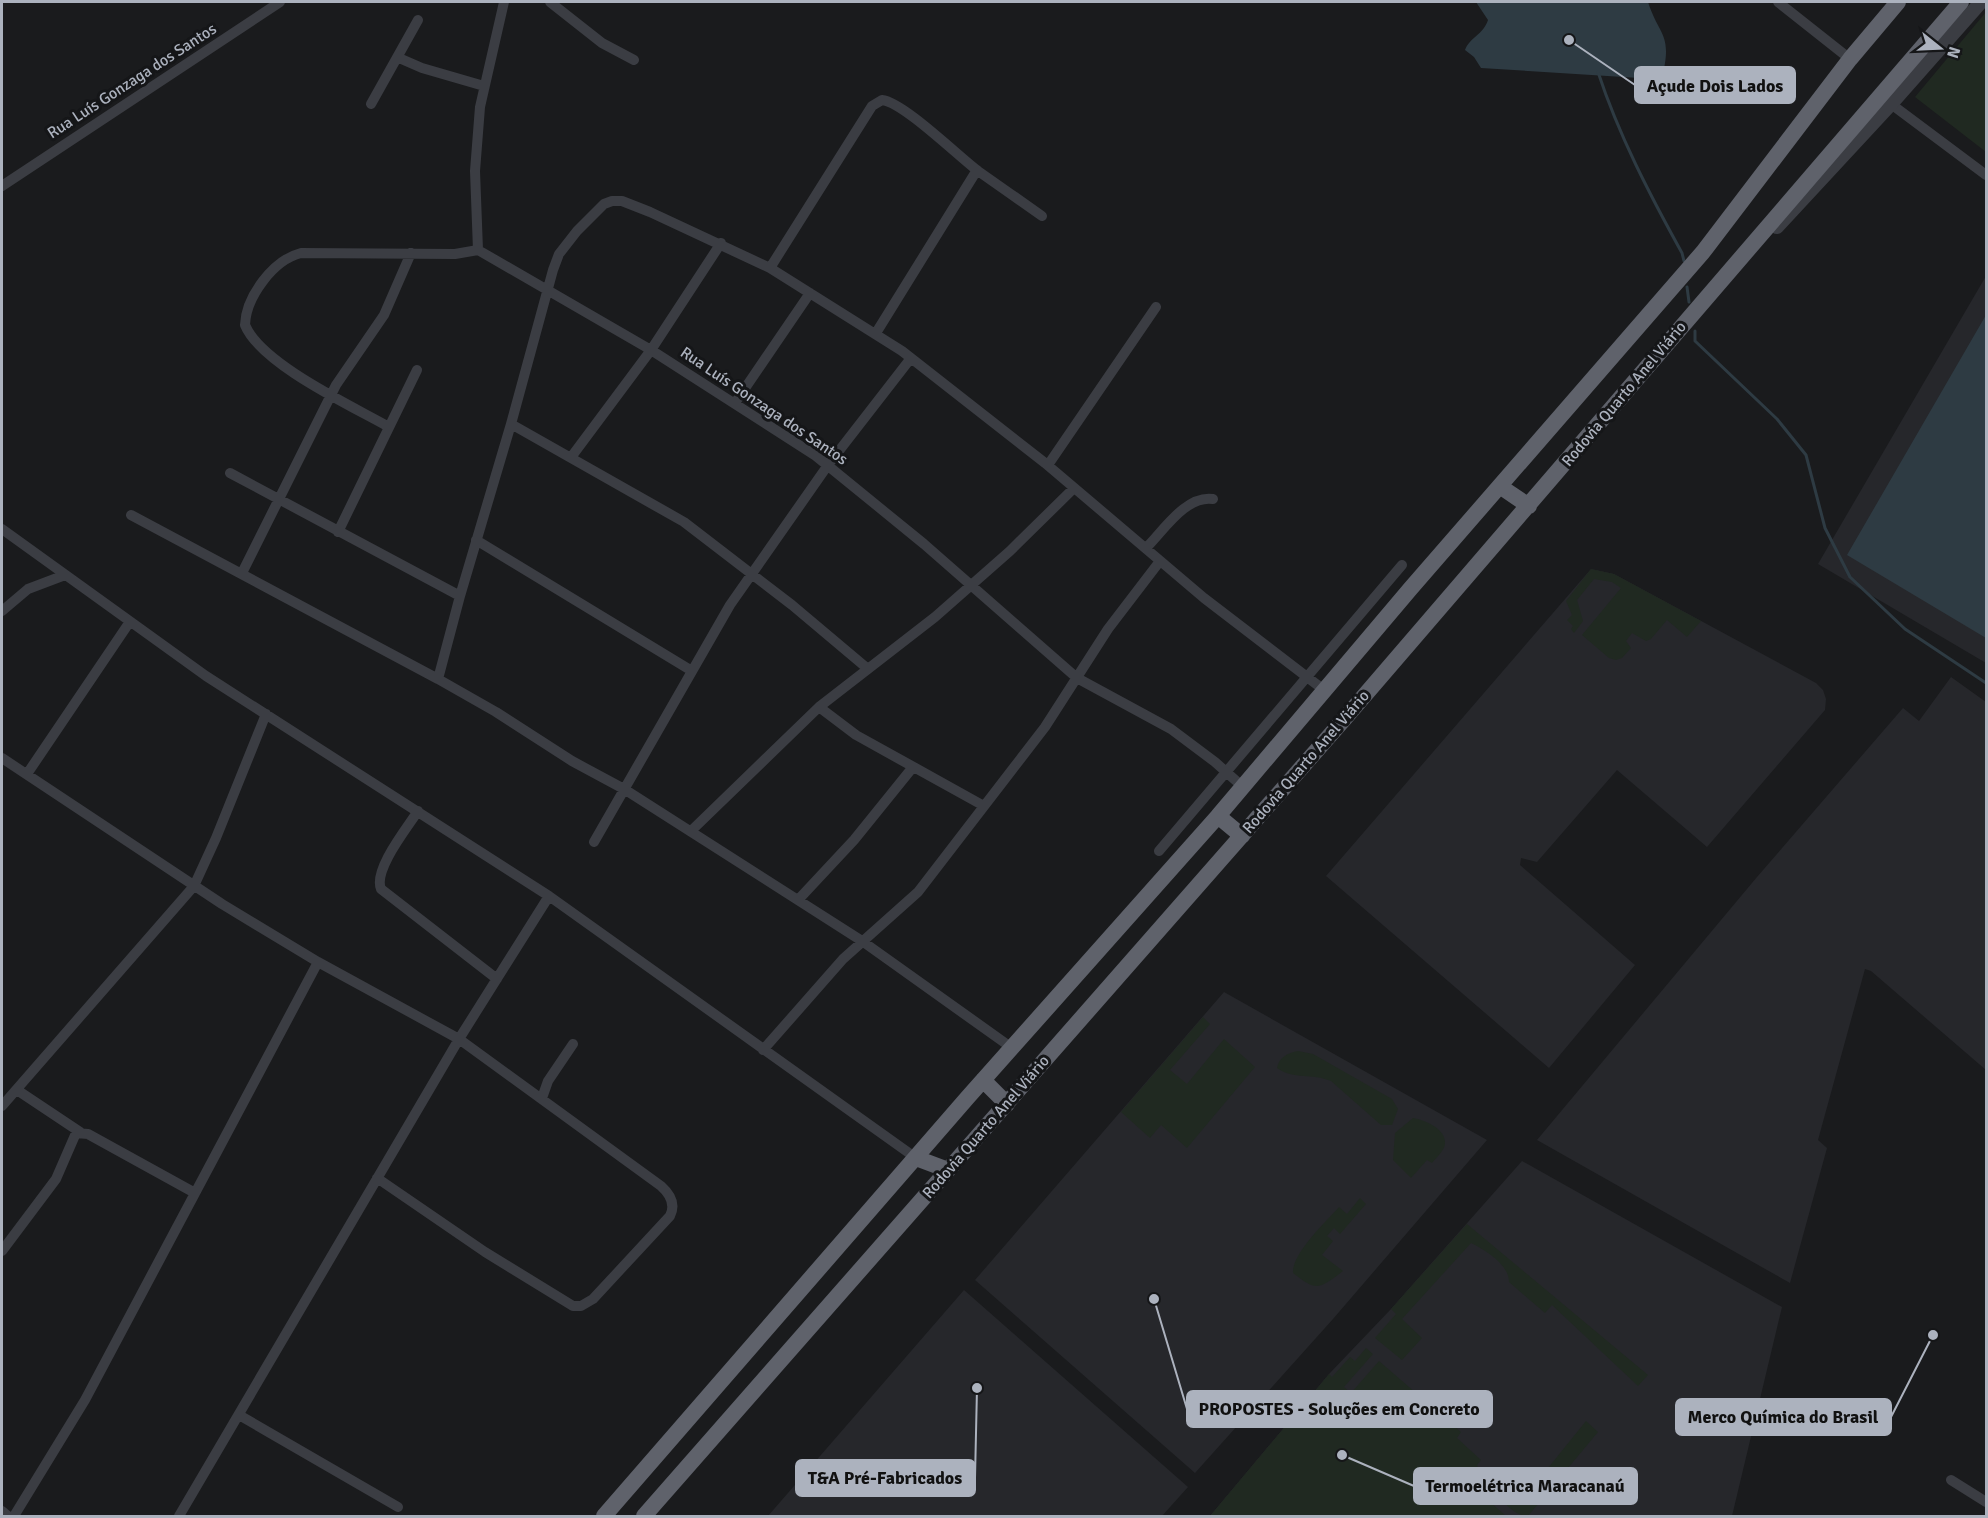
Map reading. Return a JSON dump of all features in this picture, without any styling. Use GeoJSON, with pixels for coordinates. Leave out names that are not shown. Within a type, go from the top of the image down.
{"type":"FeatureCollection","features":[{"type":"Feature","properties":{"kind":"highway","name":"Rodovia Quarto Anel Viário"},"geometry":{"type":"LineString","coordinates":[[604,1516],[983,1080],[1218,816],[1703,252],[1850,59],[1898,2]]}},
{"type":"Feature","properties":{"kind":"highway","name":"Rodovia Quarto Anel Viário"},"geometry":{"type":"LineString","coordinates":[[644,1516],[1242,836],[1529,506],[1961,2]]}},
{"type":"Feature","properties":{"kind":"highway"},"geometry":{"type":"LineString","coordinates":[[1501,487],[1529,506]]}},
{"type":"Feature","properties":{"kind":"highway"},"geometry":{"type":"LineString","coordinates":[[1218,816],[1242,836]]}},
{"type":"Feature","properties":{"kind":"highway"},"geometry":{"type":"LineString","coordinates":[[983,1080],[1007,1104]]}},
{"type":"Feature","properties":{"kind":"highway"},"geometry":{"type":"LineString","coordinates":[[916,1158],[948,1170]]}},
{"type":"Feature","properties":{"kind":"street","name":"Rua Luís Gonzaga dos Santos"},"geometry":{"type":"LineString","coordinates":[[2,186],[279,2]]}},
{"type":"Feature","properties":{"kind":"street"},"geometry":{"type":"LineString","coordinates":[[389,427],[270,356],[253,341],[246,326],[249,305],[254,295],[290,256],[310,253],[455,254],[478,250],[475,171],[484,86],[504,2]]}},
{"type":"Feature","properties":{"kind":"street"},"geometry":{"type":"LineString","coordinates":[[550,2],[602,43],[634,60]]}},
{"type":"Feature","properties":{"kind":"street"},"geometry":{"type":"LineString","coordinates":[[1778,2],[1850,59]]}},
{"type":"Feature","properties":{"kind":"street"},"geometry":{"type":"LineString","coordinates":[[1682,326],[1891,104],[1981,2]]}},
{"type":"Feature","properties":{"kind":"street"},"geometry":{"type":"LineString","coordinates":[[370,104],[399,58],[418,20]]}},
{"type":"Feature","properties":{"kind":"street"},"geometry":{"type":"LineString","coordinates":[[399,58],[422,68],[484,86]]}},
{"type":"Feature","properties":{"kind":"street"},"geometry":{"type":"LineString","coordinates":[[770,268],[875,102],[887,101],[898,107],[977,170],[1042,216]]}},
{"type":"Feature","properties":{"kind":"street"},"geometry":{"type":"LineString","coordinates":[[1891,104],[1986,175]]}},
{"type":"Feature","properties":{"kind":"street"},"geometry":{"type":"LineString","coordinates":[[876,333],[977,170]]}},
{"type":"Feature","properties":{"kind":"street"},"geometry":{"type":"LineString","coordinates":[[438,679],[459,596],[511,424],[546,290],[560,254],[584,223],[612,201],[633,205],[721,243],[770,268],[876,333],[1047,465],[1160,561],[1324,690]]}},
{"type":"Feature","properties":{"kind":"street"},"geometry":{"type":"LineString","coordinates":[[572,456],[651,350],[721,243]]}},
{"type":"Feature","properties":{"kind":"street","name":"Rua Luís Gonzaga dos Santos"},"geometry":{"type":"LineString","coordinates":[[478,250],[651,350],[828,465],[1077,678],[1171,729],[1227,771],[1243,787]]}},
{"type":"Feature","properties":{"kind":"street"},"geometry":{"type":"LineString","coordinates":[[242,573],[332,394],[384,315],[411,253]]}},
{"type":"Feature","properties":{"kind":"street"},"geometry":{"type":"LineString","coordinates":[[735,403],[810,293]]}},
{"type":"Feature","properties":{"kind":"street"},"geometry":{"type":"LineString","coordinates":[[1047,465],[1156,307]]}},
{"type":"Feature","properties":{"kind":"street"},"geometry":{"type":"LineString","coordinates":[[594,842],[729,605],[828,465],[911,358]]}},
{"type":"Feature","properties":{"kind":"street"},"geometry":{"type":"LineString","coordinates":[[338,532],[417,370]]}},
{"type":"Feature","properties":{"kind":"street"},"geometry":{"type":"LineString","coordinates":[[511,424],[572,456],[684,522],[868,669]]}},
{"type":"Feature","properties":{"kind":"street"},"geometry":{"type":"LineString","coordinates":[[230,473],[459,596]]}},
{"type":"Feature","properties":{"kind":"street"},"geometry":{"type":"LineString","coordinates":[[691,831],[819,707],[971,586],[1074,488]]}},
{"type":"Feature","properties":{"kind":"street"},"geometry":{"type":"LineString","coordinates":[[1146,548],[1191,503],[1203,498],[1213,499]]}},
{"type":"Feature","properties":{"kind":"street"},"geometry":{"type":"LineString","coordinates":[[130,514],[438,679],[522,728],[572,761],[624,789],[862,941],[1012,1048]]}},
{"type":"Feature","properties":{"kind":"street"},"geometry":{"type":"LineString","coordinates":[[2,529],[129,623],[549,896],[916,1158]]}},
{"type":"Feature","properties":{"kind":"street"},"geometry":{"type":"LineString","coordinates":[[476,540],[692,671]]}},
{"type":"Feature","properties":{"kind":"street"},"geometry":{"type":"LineString","coordinates":[[763,1050],[817,987],[862,941],[918,892],[1045,727],[1108,629],[1160,561]]}},
{"type":"Feature","properties":{"kind":"street"},"geometry":{"type":"LineString","coordinates":[[1159,851],[1402,565]]}},
{"type":"Feature","properties":{"kind":"street"},"geometry":{"type":"LineString","coordinates":[[2,611],[28,589],[65,575]]}},
{"type":"Feature","properties":{"kind":"street"},"geometry":{"type":"LineString","coordinates":[[27,774],[129,623]]}},
{"type":"Feature","properties":{"kind":"street"},"geometry":{"type":"LineString","coordinates":[[819,707],[842,726],[984,806]]}},
{"type":"Feature","properties":{"kind":"street"},"geometry":{"type":"LineString","coordinates":[[2,1106],[194,886],[266,714]]}},
{"type":"Feature","properties":{"kind":"street"},"geometry":{"type":"LineString","coordinates":[[2,758],[194,886],[318,962],[459,1039],[661,1186],[672,1201],[670,1216],[587,1304],[573,1306],[562,1301],[377,1178]]}},
{"type":"Feature","properties":{"kind":"street"},"geometry":{"type":"LineString","coordinates":[[798,900],[854,840],[913,767]]}},
{"type":"Feature","properties":{"kind":"street"},"geometry":{"type":"LineString","coordinates":[[418,811],[382,869],[378,881],[381,889],[497,979]]}},
{"type":"Feature","properties":{"kind":"street"},"geometry":{"type":"LineString","coordinates":[[179,1516],[459,1039],[549,896]]}},
{"type":"Feature","properties":{"kind":"street"},"geometry":{"type":"LineString","coordinates":[[14,1516],[89,1392],[318,962]]}},
{"type":"Feature","properties":{"kind":"street"},"geometry":{"type":"LineString","coordinates":[[542,1098],[548,1081],[573,1044]]}},
{"type":"Feature","properties":{"kind":"street"},"geometry":{"type":"LineString","coordinates":[[17,1089],[80,1132],[88,1134],[195,1193]]}},
{"type":"Feature","properties":{"kind":"street"},"geometry":{"type":"LineString","coordinates":[[2,1251],[57,1179],[71,1140],[80,1132]]}},
{"type":"Feature","properties":{"kind":"street"},"geometry":{"type":"LineString","coordinates":[[239,1415],[398,1507]]}},
{"type":"Feature","properties":{"kind":"street"},"geometry":{"type":"LineString","coordinates":[[1952,1480],[1986,1502]]}},
{"type":"Feature","properties":{"kind":"street"},"geometry":{"type":"LineString","coordinates":[[2,1511],[8,1516]]}},
{"type":"Feature","properties":{"kind":"shaded area"},"geometry":{"type":"Polygon","coordinates":[[[1476,2],[1648,2],[1665,42],[1663,74],[1655,79],[1481,68],[1474,57],[1465,50],[1488,20],[1476,2]]]}},
{"type":"Feature","properties":{"kind":"shaded area"},"geometry":{"type":"Polygon","coordinates":[[[1986,12],[1986,152],[1915,97],[1986,12]]]}},
{"type":"Feature","properties":{"kind":"shaded area"},"geometry":{"type":"Polygon","coordinates":[[[1986,276],[1986,663],[1818,564],[1986,276]]]}},
{"type":"Feature","properties":{"kind":"shaded area"},"geometry":{"type":"Polygon","coordinates":[[[1986,315],[1986,638],[1847,555],[1986,315]]]}},
{"type":"Feature","properties":{"kind":"shaded area"},"geometry":{"type":"Polygon","coordinates":[[[1591,569],[1614,574],[1816,683],[1823,690],[1826,699],[1825,710],[1707,847],[1617,770],[1537,862],[1521,858],[1520,865],[1635,965],[1549,1068],[1326,876],[1591,569]]]}},
{"type":"Feature","properties":{"kind":"shaded area"},"geometry":{"type":"Polygon","coordinates":[[[1591,569],[1614,574],[1701,621],[1687,637],[1667,620],[1651,639],[1646,641],[1632,633],[1626,641],[1631,648],[1622,658],[1616,660],[1609,658],[1582,635],[1621,588],[1612,582],[1594,579],[1577,600],[1583,621],[1574,633],[1571,629],[1573,626],[1567,620],[1572,615],[1566,601],[1591,569]]]}},
{"type":"Feature","properties":{"kind":"shaded area"},"geometry":{"type":"Polygon","coordinates":[[[1951,677],[1986,702],[1986,1070],[1871,971],[1865,969],[1818,1140],[1827,1148],[1790,1283],[1537,1140],[1757,877],[1903,708],[1919,721],[1951,677]]]}},
{"type":"Feature","properties":{"kind":"shaded area"},"geometry":{"type":"Polygon","coordinates":[[[1224,992],[1487,1140],[1333,1319],[1195,1473],[975,1280],[1224,992]]]}},
{"type":"Feature","properties":{"kind":"shaded area"},"geometry":{"type":"Polygon","coordinates":[[[1203,1017],[1210,1024],[1170,1070],[1187,1084],[1224,1039],[1255,1067],[1187,1148],[1161,1125],[1150,1138],[1121,1112],[1203,1017]]]}},
{"type":"Feature","properties":{"kind":"shaded area"},"geometry":{"type":"Polygon","coordinates":[[[1298,1051],[1313,1054],[1392,1099],[1398,1109],[1392,1125],[1381,1125],[1331,1081],[1290,1074],[1277,1068],[1284,1056],[1298,1051]]]}},
{"type":"Feature","properties":{"kind":"shaded area"},"geometry":{"type":"Polygon","coordinates":[[[1413,1118],[1429,1123],[1438,1129],[1442,1133],[1445,1146],[1432,1163],[1427,1160],[1411,1178],[1393,1160],[1395,1133],[1413,1118]]]}},
{"type":"Feature","properties":{"kind":"shaded area"},"geometry":{"type":"Polygon","coordinates":[[[1522,1161],[1782,1307],[1732,1516],[1210,1516],[1329,1374],[1391,1309],[1522,1161]]]}},
{"type":"Feature","properties":{"kind":"shaded area"},"geometry":{"type":"Polygon","coordinates":[[[1360,1198],[1366,1204],[1340,1234],[1334,1228],[1327,1236],[1333,1241],[1322,1255],[1343,1271],[1318,1286],[1308,1283],[1293,1273],[1298,1256],[1318,1229],[1339,1207],[1347,1214],[1360,1198]]]}},
{"type":"Feature","properties":{"kind":"shaded area"},"geometry":{"type":"Polygon","coordinates":[[[1467,1224],[1648,1375],[1638,1386],[1552,1305],[1545,1313],[1509,1282],[1505,1269],[1495,1258],[1471,1243],[1402,1319],[1422,1338],[1402,1360],[1375,1338],[1396,1314],[1391,1309],[1467,1224]]]}},
{"type":"Feature","properties":{"kind":"shaded area"},"geometry":{"type":"Polygon","coordinates":[[[964,1290],[1188,1487],[1162,1516],[768,1516],[964,1290]]]}},
{"type":"Feature","properties":{"kind":"shaded area"},"geometry":{"type":"Polygon","coordinates":[[[1366,1348],[1373,1354],[1344,1387],[1351,1393],[1379,1361],[1461,1432],[1457,1438],[1481,1460],[1477,1465],[1489,1501],[1506,1516],[1210,1516],[1329,1374],[1332,1377],[1350,1357],[1355,1361],[1366,1348]]]}},
{"type":"Feature","properties":{"kind":"shaded area"},"geometry":{"type":"Polygon","coordinates":[[[1586,1421],[1598,1432],[1528,1516],[1515,1512],[1509,1507],[1494,1487],[1492,1473],[1523,1499],[1586,1421]]]}},
{"type":"Feature","properties":{"kind":"waterway"},"geometry":{"type":"LineString","coordinates":[[1598,72],[1625,142],[1684,261]]}},
{"type":"Feature","properties":{"kind":"waterway"},"geometry":{"type":"LineString","coordinates":[[1687,287],[1689,302]]}},
{"type":"Feature","properties":{"kind":"waterway"},"geometry":{"type":"LineString","coordinates":[[1695,331],[1695,341],[1777,419],[1806,455],[1825,528],[1850,577],[1905,629],[1986,683]]}},
{"type":"Feature","properties":{"kind":"place","name":"Açude Dois Lados"},"geometry":{"type":"Point","coordinates":[1569,40]}},
{"type":"Feature","properties":{"kind":"place","name":"PROPOSTES - Soluções em Concreto"},"geometry":{"type":"Point","coordinates":[1154,1299]}},
{"type":"Feature","properties":{"kind":"place","name":"Merco Química do Brasil"},"geometry":{"type":"Point","coordinates":[1933,1335]}},
{"type":"Feature","properties":{"kind":"place","name":"T&A Pré-Fabricados"},"geometry":{"type":"Point","coordinates":[977,1388]}},
{"type":"Feature","properties":{"kind":"place","name":"Termoelétrica Maracanaú"},"geometry":{"type":"Point","coordinates":[1342,1455]}}]}
